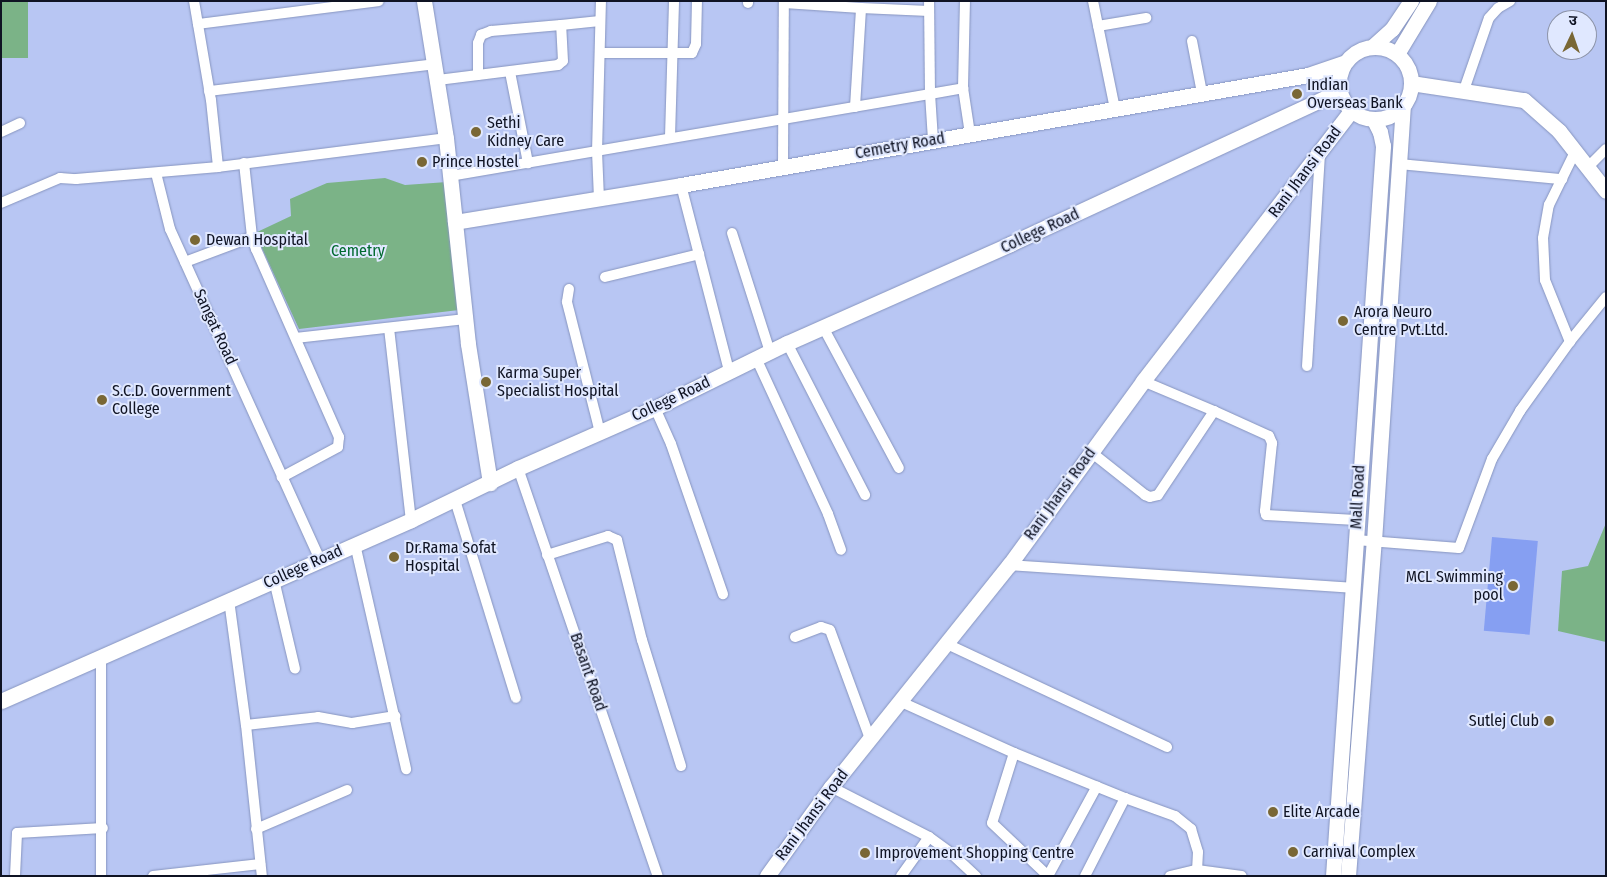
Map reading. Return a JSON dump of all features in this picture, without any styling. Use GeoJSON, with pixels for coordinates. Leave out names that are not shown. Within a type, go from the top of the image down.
{"type":"FeatureCollection","features":[{"type":"Feature","properties":{"kind":"street"},"geometry":{"type":"LineString","coordinates":[[194,1],[209,91],[218,167]]}},
{"type":"Feature","properties":{"kind":"street"},"geometry":{"type":"LineString","coordinates":[[198,24],[379,1]]}},
{"type":"Feature","properties":{"kind":"street"},"geometry":{"type":"LineString","coordinates":[[424,1],[446,138],[465,319],[490,483]]}},
{"type":"Feature","properties":{"kind":"street"},"geometry":{"type":"LineString","coordinates":[[599,199],[597,152],[600,1]]}},
{"type":"Feature","properties":{"kind":"street"},"geometry":{"type":"LineString","coordinates":[[670,137],[674,1]]}},
{"type":"Feature","properties":{"kind":"street"},"geometry":{"type":"LineString","coordinates":[[600,53],[687,54],[694,50],[697,1]]}},
{"type":"Feature","properties":{"kind":"street"},"geometry":{"type":"LineString","coordinates":[[965,1],[963,88],[970,134]]}},
{"type":"Feature","properties":{"kind":"street"},"geometry":{"type":"LineString","coordinates":[[1093,1],[1115,109]]}},
{"type":"Feature","properties":{"kind":"street"},"geometry":{"type":"LineString","coordinates":[[1397,54],[1429,1]]}},
{"type":"Feature","properties":{"kind":"street"},"geometry":{"type":"LineString","coordinates":[[1464,90],[1489,18],[1498,8],[1510,1]]}},
{"type":"Feature","properties":{"kind":"street"},"geometry":{"type":"LineString","coordinates":[[783,166],[784,2],[861,8],[929,6],[930,94],[933,140]]}},
{"type":"Feature","properties":{"kind":"street"},"geometry":{"type":"LineString","coordinates":[[1373,46],[1392,30],[1405,5]]}},
{"type":"Feature","properties":{"kind":"street"},"geometry":{"type":"LineString","coordinates":[[855,106],[861,8]]}},
{"type":"Feature","properties":{"kind":"street"},"geometry":{"type":"LineString","coordinates":[[1098,26],[1146,18]]}},
{"type":"Feature","properties":{"kind":"street"},"geometry":{"type":"LineString","coordinates":[[478,75],[478,42],[481,35],[491,31],[600,22]]}},
{"type":"Feature","properties":{"kind":"street"},"geometry":{"type":"LineString","coordinates":[[438,80],[554,67],[562,63],[561,25]]}},
{"type":"Feature","properties":{"kind":"street"},"geometry":{"type":"LineString","coordinates":[[1192,41],[1202,93]]}},
{"type":"Feature","properties":{"kind":"street"},"geometry":{"type":"LineString","coordinates":[[1373,46],[1386,48],[1397,54],[1405,63],[1408,94],[1390,116],[1374,120],[1362,117],[1351,111],[1343,102],[1338,85],[1343,63],[1351,54],[1373,46]]}},
{"type":"Feature","properties":{"kind":"street","name":"Cemetry Road"},"geometry":{"type":"LineString","coordinates":[[455,222],[681,185],[1115,109],[1308,74],[1343,63]]}},
{"type":"Feature","properties":{"kind":"street"},"geometry":{"type":"LineString","coordinates":[[209,91],[435,64]]}},
{"type":"Feature","properties":{"kind":"street"},"geometry":{"type":"LineString","coordinates":[[510,72],[528,163]]}},
{"type":"Feature","properties":{"kind":"street"},"geometry":{"type":"LineString","coordinates":[[1308,74],[1338,85]]}},
{"type":"Feature","properties":{"kind":"street","name":"College Road"},"geometry":{"type":"LineString","coordinates":[[1,700],[455,500],[518,468],[655,408],[787,343],[1010,244],[1338,85]]}},
{"type":"Feature","properties":{"kind":"street"},"geometry":{"type":"LineString","coordinates":[[450,176],[963,88]]}},
{"type":"Feature","properties":{"kind":"street"},"geometry":{"type":"LineString","coordinates":[[1408,94],[1464,90],[1521,99],[1549,121],[1576,150],[1606,191]]}},
{"type":"Feature","properties":{"kind":"street"},"geometry":{"type":"LineString","coordinates":[[1408,94],[1521,108],[1531,107]]}},
{"type":"Feature","properties":{"kind":"street","name":"Mall Road"},"geometry":{"type":"LineString","coordinates":[[1348,876],[1374,541],[1399,164],[1408,94]]}},
{"type":"Feature","properties":{"kind":"street","name":"Rani Jhansi Road"},"geometry":{"type":"LineString","coordinates":[[767,876],[831,787],[1009,565],[1142,381],[1351,111]]}},
{"type":"Feature","properties":{"kind":"street","name":"Mall Road"},"geometry":{"type":"LineString","coordinates":[[1333,876],[1383,146],[1380,132],[1374,120]]}},
{"type":"Feature","properties":{"kind":"street"},"geometry":{"type":"LineString","coordinates":[[1,132],[20,124]]}},
{"type":"Feature","properties":{"kind":"street"},"geometry":{"type":"LineString","coordinates":[[1,202],[60,178],[76,179],[218,167],[446,138]]}},
{"type":"Feature","properties":{"kind":"street"},"geometry":{"type":"LineString","coordinates":[[1588,167],[1606,149]]}},
{"type":"Feature","properties":{"kind":"street"},"geometry":{"type":"LineString","coordinates":[[1570,342],[1551,297],[1542,259],[1544,223],[1549,205],[1576,150]]}},
{"type":"Feature","properties":{"kind":"street"},"geometry":{"type":"LineString","coordinates":[[1307,366],[1320,153]]}},
{"type":"Feature","properties":{"kind":"street"},"geometry":{"type":"LineString","coordinates":[[244,164],[252,237],[340,443],[338,447],[282,477]]}},
{"type":"Feature","properties":{"kind":"street"},"geometry":{"type":"LineString","coordinates":[[1399,164],[1562,179]]}},
{"type":"Feature","properties":{"kind":"street","name":"Sangat Road"},"geometry":{"type":"LineString","coordinates":[[156,173],[165,216],[320,560]]}},
{"type":"Feature","properties":{"kind":"street"},"geometry":{"type":"LineString","coordinates":[[681,185],[729,371]]}},
{"type":"Feature","properties":{"kind":"street"},"geometry":{"type":"LineString","coordinates":[[732,233],[770,352]]}},
{"type":"Feature","properties":{"kind":"street"},"geometry":{"type":"LineString","coordinates":[[185,262],[252,237]]}},
{"type":"Feature","properties":{"kind":"street"},"geometry":{"type":"LineString","coordinates":[[604,277],[698,254]]}},
{"type":"Feature","properties":{"kind":"street"},"geometry":{"type":"LineString","coordinates":[[569,289],[567,302],[600,432]]}},
{"type":"Feature","properties":{"kind":"street"},"geometry":{"type":"LineString","coordinates":[[1356,540],[1460,548],[1492,459],[1520,411],[1570,342],[1606,297]]}},
{"type":"Feature","properties":{"kind":"street"},"geometry":{"type":"LineString","coordinates":[[296,338],[465,319]]}},
{"type":"Feature","properties":{"kind":"street"},"geometry":{"type":"LineString","coordinates":[[823,327],[899,468]]}},
{"type":"Feature","properties":{"kind":"street"},"geometry":{"type":"LineString","coordinates":[[389,328],[411,520]]}},
{"type":"Feature","properties":{"kind":"street"},"geometry":{"type":"LineString","coordinates":[[787,343],[865,495]]}},
{"type":"Feature","properties":{"kind":"street"},"geometry":{"type":"LineString","coordinates":[[756,358],[828,514],[841,550]]}},
{"type":"Feature","properties":{"kind":"street"},"geometry":{"type":"LineString","coordinates":[[1142,381],[1269,436],[1272,443],[1266,515],[1356,520]]}},
{"type":"Feature","properties":{"kind":"street"},"geometry":{"type":"LineString","coordinates":[[655,408],[671,444],[723,594]]}},
{"type":"Feature","properties":{"kind":"street"},"geometry":{"type":"LineString","coordinates":[[1091,452],[1145,495],[1154,497],[1158,495],[1214,411]]}},
{"type":"Feature","properties":{"kind":"street","name":"Basant Road"},"geometry":{"type":"LineString","coordinates":[[518,468],[658,876]]}},
{"type":"Feature","properties":{"kind":"street"},"geometry":{"type":"LineString","coordinates":[[455,500],[516,698]]}},
{"type":"Feature","properties":{"kind":"street"},"geometry":{"type":"LineString","coordinates":[[547,555],[608,536],[616,540],[642,640],[682,766]]}},
{"type":"Feature","properties":{"kind":"street"},"geometry":{"type":"LineString","coordinates":[[355,544],[406,769]]}},
{"type":"Feature","properties":{"kind":"street"},"geometry":{"type":"LineString","coordinates":[[1009,565],[1354,588]]}},
{"type":"Feature","properties":{"kind":"street"},"geometry":{"type":"LineString","coordinates":[[274,580],[295,669]]}},
{"type":"Feature","properties":{"kind":"street"},"geometry":{"type":"LineString","coordinates":[[229,600],[246,725],[262,876]]}},
{"type":"Feature","properties":{"kind":"street"},"geometry":{"type":"LineString","coordinates":[[795,637],[826,626],[830,630],[870,739]]}},
{"type":"Feature","properties":{"kind":"street"},"geometry":{"type":"LineString","coordinates":[[947,644],[1167,747]]}},
{"type":"Feature","properties":{"kind":"street"},"geometry":{"type":"LineString","coordinates":[[101,657],[103,828],[101,876]]}},
{"type":"Feature","properties":{"kind":"street"},"geometry":{"type":"LineString","coordinates":[[899,701],[1014,753],[1175,816],[1191,829],[1198,852],[1197,870]]}},
{"type":"Feature","properties":{"kind":"street"},"geometry":{"type":"LineString","coordinates":[[246,725],[318,717],[352,723],[395,716]]}},
{"type":"Feature","properties":{"kind":"street"},"geometry":{"type":"LineString","coordinates":[[1014,753],[992,823],[1048,876],[1097,786]]}},
{"type":"Feature","properties":{"kind":"street"},"geometry":{"type":"LineString","coordinates":[[831,787],[929,838],[952,854],[976,876]]}},
{"type":"Feature","properties":{"kind":"street"},"geometry":{"type":"LineString","coordinates":[[256,829],[348,790]]}},
{"type":"Feature","properties":{"kind":"street"},"geometry":{"type":"LineString","coordinates":[[1085,876],[1125,798]]}},
{"type":"Feature","properties":{"kind":"street"},"geometry":{"type":"LineString","coordinates":[[15,876],[17,833],[103,828]]}},
{"type":"Feature","properties":{"kind":"street"},"geometry":{"type":"LineString","coordinates":[[901,876],[929,838]]}},
{"type":"Feature","properties":{"kind":"street"},"geometry":{"type":"LineString","coordinates":[[153,876],[260,864]]}},
{"type":"Feature","properties":{"kind":"street"},"geometry":{"type":"LineString","coordinates":[[1170,876],[1197,870],[1242,876]]}},
{"type":"Feature","properties":{"kind":"green space"},"geometry":{"type":"Polygon","coordinates":[[[1,1],[28,1],[28,58],[1,58],[1,1]]]}},
{"type":"Feature","properties":{"kind":"green space","name":"Cemetry"},"geometry":{"type":"Polygon","coordinates":[[[385,178],[405,185],[447,182],[459,310],[299,329],[255,233],[291,216],[290,199],[327,183],[385,178]]]}},
{"type":"Feature","properties":{"kind":"green space"},"geometry":{"type":"Polygon","coordinates":[[[1606,523],[1606,642],[1558,631],[1562,571],[1588,566],[1606,523]]]}},
{"type":"Feature","properties":{"kind":"water","name":"MCL Swimming pool"},"geometry":{"type":"Polygon","coordinates":[[[1492,537],[1538,541],[1530,635],[1484,631],[1492,537]]]}},
{"type":"Feature","properties":{"kind":"place","name":"Indian Overseas Bank"},"geometry":{"type":"Point","coordinates":[1297,94]}},
{"type":"Feature","properties":{"kind":"place","name":"Sethi Kidney Care"},"geometry":{"type":"Point","coordinates":[476,132]}},
{"type":"Feature","properties":{"kind":"place","name":"Prince Hostel"},"geometry":{"type":"Point","coordinates":[422,162]}},
{"type":"Feature","properties":{"kind":"place","name":"Dewan Hospital"},"geometry":{"type":"Point","coordinates":[195,240]}},
{"type":"Feature","properties":{"kind":"place","name":"Arora Neuro Centre Pvt.Ltd."},"geometry":{"type":"Point","coordinates":[1343,321]}},
{"type":"Feature","properties":{"kind":"place","name":"Karma Super Specialist Hospital"},"geometry":{"type":"Point","coordinates":[486,382]}},
{"type":"Feature","properties":{"kind":"place","name":"S.C.D. Government College"},"geometry":{"type":"Point","coordinates":[102,400]}},
{"type":"Feature","properties":{"kind":"place","name":"Dr.Rama Sofat Hospital"},"geometry":{"type":"Point","coordinates":[394,557]}},
{"type":"Feature","properties":{"kind":"place","name":"MCL Swimming pool"},"geometry":{"type":"Point","coordinates":[1513,586]}},
{"type":"Feature","properties":{"kind":"place","name":"Sutlej Club"},"geometry":{"type":"Point","coordinates":[1549,721]}},
{"type":"Feature","properties":{"kind":"place","name":"Elite Arcade"},"geometry":{"type":"Point","coordinates":[1273,812]}},
{"type":"Feature","properties":{"kind":"place","name":"Carnival Complex"},"geometry":{"type":"Point","coordinates":[1293,852]}},
{"type":"Feature","properties":{"kind":"place","name":"Improvement Shopping Centre"},"geometry":{"type":"Point","coordinates":[865,853]}}]}
